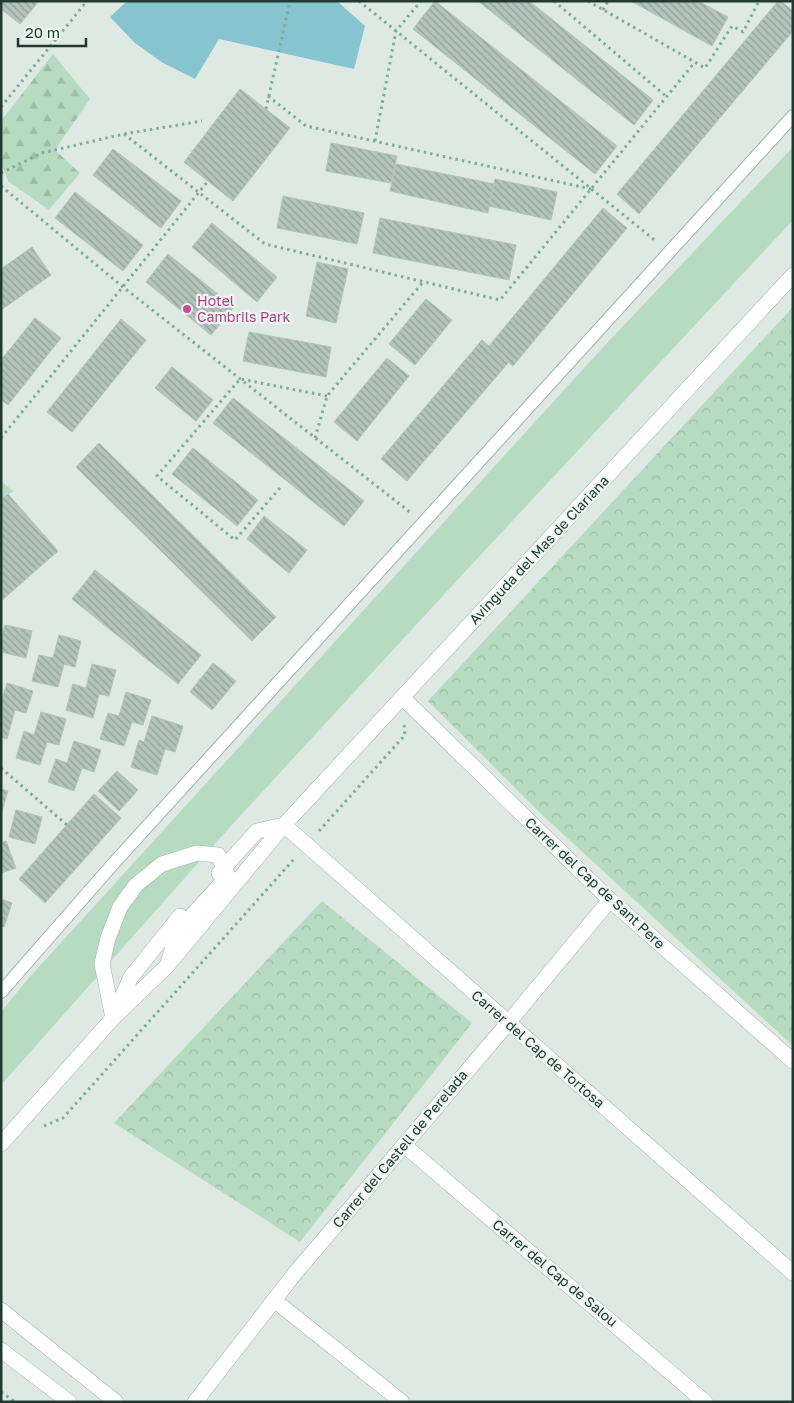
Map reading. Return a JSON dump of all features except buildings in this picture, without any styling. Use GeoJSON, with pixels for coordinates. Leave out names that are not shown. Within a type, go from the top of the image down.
{"type":"FeatureCollection","features":[{"type":"Feature","properties":{"kind":"street","name":"Avinguda del Mas de Clariana"},"geometry":{"type":"LineString","coordinates":[[2,1144],[113,1018],[167,966],[284,825],[793,275]]}},
{"type":"Feature","properties":{"kind":"street","name":"Carrer del Cap de Sant Pere"},"geometry":{"type":"LineString","coordinates":[[403,698],[610,900],[793,1061]]}},
{"type":"Feature","properties":{"kind":"street","name":"Avinguda del Mas de Clariana"},"geometry":{"type":"LineString","coordinates":[[113,1018],[130,977],[182,913],[214,880],[223,866],[257,831],[284,825]]}},
{"type":"Feature","properties":{"kind":"street","name":"Carrer del Cap de Tortosa"},"geometry":{"type":"LineString","coordinates":[[284,825],[793,1273]]}},
{"type":"Feature","properties":{"kind":"street"},"geometry":{"type":"LineString","coordinates":[[113,1018],[102,964],[108,938],[120,906],[136,885],[162,864],[197,853],[218,855],[223,866]]}},
{"type":"Feature","properties":{"kind":"street","name":"Avinguda del Mas de Clariana"},"geometry":{"type":"LineString","coordinates":[[167,966],[178,931],[228,876],[223,866]]}},
{"type":"Feature","properties":{"kind":"street","name":"Carrer del Castell de Perelada"},"geometry":{"type":"LineString","coordinates":[[195,1402],[296,1272],[610,900]]}},
{"type":"Feature","properties":{"kind":"street","name":"Carrer del Cap de Salou"},"geometry":{"type":"LineString","coordinates":[[404,1145],[705,1402]]}},
{"type":"Feature","properties":{"kind":"street"},"geometry":{"type":"LineString","coordinates":[[274,1300],[402,1402]]}},
{"type":"Feature","properties":{"kind":"street"},"geometry":{"type":"LineString","coordinates":[[1,1310],[116,1402]]}},
{"type":"Feature","properties":{"kind":"street"},"geometry":{"type":"LineString","coordinates":[[1,1350],[69,1402]]}},
{"type":"Feature","properties":{"kind":"lane"},"geometry":{"type":"LineString","coordinates":[[1,992],[113,864],[793,116]]}},
{"type":"Feature","properties":{"kind":"path"},"geometry":{"type":"LineString","coordinates":[[1,107],[87,1]]}},
{"type":"Feature","properties":{"kind":"path"},"geometry":{"type":"LineString","coordinates":[[266,109],[290,1]]}},
{"type":"Feature","properties":{"kind":"path"},"geometry":{"type":"LineString","coordinates":[[359,1],[669,252]]}},
{"type":"Feature","properties":{"kind":"path"},"geometry":{"type":"LineString","coordinates":[[375,141],[396,32],[421,1]]}},
{"type":"Feature","properties":{"kind":"path"},"geometry":{"type":"LineString","coordinates":[[554,1],[667,97]]}},
{"type":"Feature","properties":{"kind":"path"},"geometry":{"type":"LineString","coordinates":[[588,1],[705,68],[732,26],[743,32],[759,1]]}},
{"type":"Feature","properties":{"kind":"path"},"geometry":{"type":"LineString","coordinates":[[603,10],[608,1]]}},
{"type":"Feature","properties":{"kind":"path"},"geometry":{"type":"LineString","coordinates":[[124,134],[265,244],[500,300],[695,62]]}},
{"type":"Feature","properties":{"kind":"path"},"geometry":{"type":"LineString","coordinates":[[268,96],[306,126],[592,190]]}},
{"type":"Feature","properties":{"kind":"path"},"geometry":{"type":"LineString","coordinates":[[1,173],[42,153],[124,134],[202,121]]}},
{"type":"Feature","properties":{"kind":"path"},"geometry":{"type":"LineString","coordinates":[[1,438],[208,181]]}},
{"type":"Feature","properties":{"kind":"path"},"geometry":{"type":"LineString","coordinates":[[1,186],[240,379],[424,522]]}},
{"type":"Feature","properties":{"kind":"path"},"geometry":{"type":"LineString","coordinates":[[315,438],[327,396],[423,282]]}},
{"type":"Feature","properties":{"kind":"path"},"geometry":{"type":"LineString","coordinates":[[240,379],[327,396]]}},
{"type":"Feature","properties":{"kind":"path"},"geometry":{"type":"LineString","coordinates":[[240,379],[157,476],[235,540],[280,488]]}},
{"type":"Feature","properties":{"kind":"path"},"geometry":{"type":"LineString","coordinates":[[38,1128],[63,1118],[405,735],[403,698]]}},
{"type":"Feature","properties":{"kind":"path"},"geometry":{"type":"LineString","coordinates":[[1,768],[67,826]]}},
{"type":"Feature","properties":{"kind":"path"},"geometry":{"type":"LineString","coordinates":[[1,1392],[15,1402]]}},
{"type":"Feature","properties":{"kind":"green space"},"geometry":{"type":"Polygon","coordinates":[[[53,54],[90,99],[55,150],[80,173],[49,210],[9,182],[1,164],[1,121],[53,54]]]}},
{"type":"Feature","properties":{"kind":"green space"},"geometry":{"type":"Polygon","coordinates":[[[793,147],[793,220],[230,827],[1,1085],[1,1012],[27,980],[605,345],[793,147]]]}},
{"type":"Feature","properties":{"kind":"green space"},"geometry":{"type":"Polygon","coordinates":[[[793,307],[793,1046],[538,811],[428,701],[793,307]]]}},
{"type":"Feature","properties":{"kind":"green space"},"geometry":{"type":"Polygon","coordinates":[[[1,481],[13,491],[1,501],[1,481]]]}},
{"type":"Feature","properties":{"kind":"green space"},"geometry":{"type":"Polygon","coordinates":[[[322,901],[472,1023],[300,1242],[114,1123],[322,901]]]}},
{"type":"Feature","properties":{"kind":"water"},"geometry":{"type":"Polygon","coordinates":[[[127,1],[337,1],[365,26],[354,69],[219,39],[195,79],[163,63],[135,43],[110,17],[127,1]]]}},
{"type":"Feature","properties":{"kind":"place","name":"Hotel Cambrils Park"},"geometry":{"type":"Point","coordinates":[187,309]}}]}
